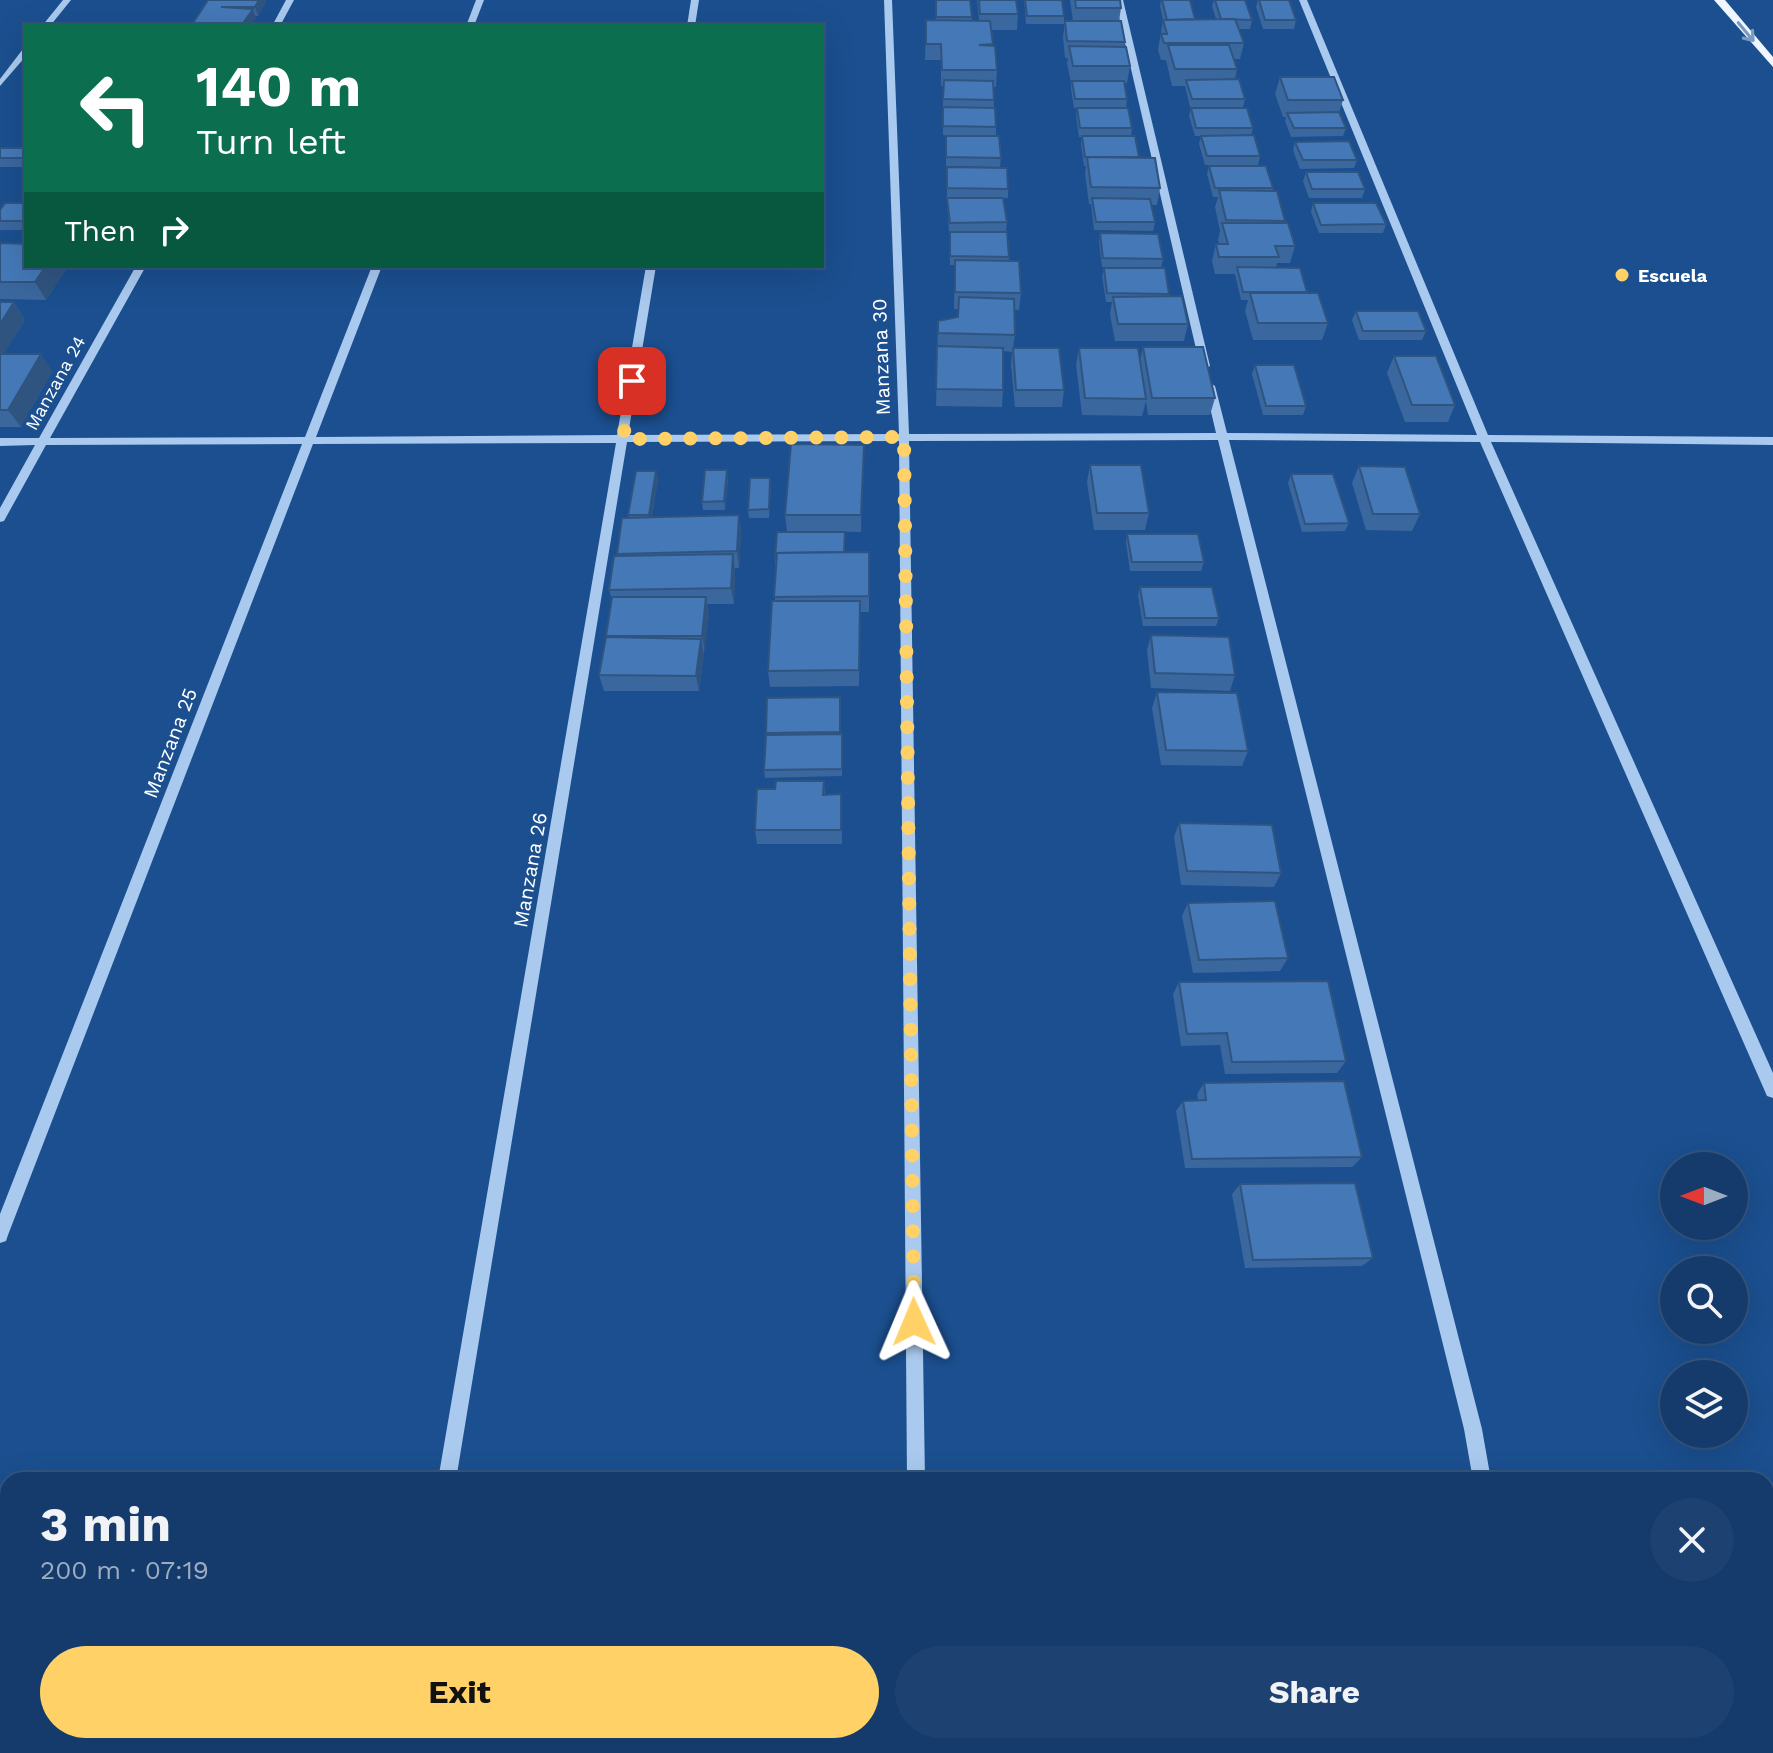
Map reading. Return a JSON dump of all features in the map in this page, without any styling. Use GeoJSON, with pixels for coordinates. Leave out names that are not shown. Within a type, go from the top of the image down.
{"type":"FeatureCollection","features":[{"type":"Feature","properties":{"kind":"main road"},"geometry":{"type":"LineString","coordinates":[[1719,0],[1773,64]]}},
{"type":"Feature","properties":{"kind":"street"},"geometry":{"type":"LineString","coordinates":[[48,24],[67,0]]}},
{"type":"Feature","properties":{"kind":"street"},"geometry":{"type":"LineString","coordinates":[[277,24],[290,0]]}},
{"type":"Feature","properties":{"kind":"street"},"geometry":{"type":"LineString","coordinates":[[471,24],[480,0]]}},
{"type":"Feature","properties":{"kind":"street"},"geometry":{"type":"LineString","coordinates":[[691,24],[695,0]]}},
{"type":"Feature","properties":{"kind":"street","name":"Manzana 30"},"geometry":{"type":"LineString","coordinates":[[888,0],[904,437],[916,1472]]}},
{"type":"Feature","properties":{"kind":"street"},"geometry":{"type":"LineString","coordinates":[[1119,0],[1222,436],[1473,1429],[1481,1472]]}},
{"type":"Feature","properties":{"kind":"street"},"geometry":{"type":"LineString","coordinates":[[1303,0],[1485,440],[1773,1091]]}},
{"type":"Feature","properties":{"kind":"street"},"geometry":{"type":"LineString","coordinates":[[0,84],[24,54]]}},
{"type":"Feature","properties":{"kind":"street","name":"Manzana 24"},"geometry":{"type":"LineString","coordinates":[[0,518],[140,268]]}},
{"type":"Feature","properties":{"kind":"street","name":"Manzana 25"},"geometry":{"type":"LineString","coordinates":[[0,1235],[376,268]]}},
{"type":"Feature","properties":{"kind":"street","name":"Manzana 26"},"geometry":{"type":"LineString","coordinates":[[448,1472],[651,268]]}},
{"type":"Feature","properties":{"kind":"street"},"geometry":{"type":"LineString","coordinates":[[0,442],[1222,436],[1773,441]]}},
{"type":"Feature","properties":{"kind":"building"},"geometry":{"type":"Polygon","coordinates":[[[208,0],[259,0],[255,7],[221,7],[253,9],[242,24],[193,23],[208,0]]]}},
{"type":"Feature","properties":{"kind":"building"},"geometry":{"type":"Polygon","coordinates":[[[936,0],[970,0],[972,17],[936,17],[936,0]]]}},
{"type":"Feature","properties":{"kind":"building"},"geometry":{"type":"Polygon","coordinates":[[[979,0],[1016,0],[1018,14],[980,14],[979,0]]]}},
{"type":"Feature","properties":{"kind":"building"},"geometry":{"type":"Polygon","coordinates":[[[1025,0],[1062,0],[1064,16],[1027,16],[1025,0]]]}},
{"type":"Feature","properties":{"kind":"building"},"geometry":{"type":"Polygon","coordinates":[[[1075,0],[1120,0],[1121,8],[1076,8],[1075,0]]]}},
{"type":"Feature","properties":{"kind":"building"},"geometry":{"type":"Polygon","coordinates":[[[1162,0],[1190,0],[1195,19],[1167,20],[1162,0]]]}},
{"type":"Feature","properties":{"kind":"building"},"geometry":{"type":"Polygon","coordinates":[[[1215,0],[1245,0],[1252,20],[1221,19],[1215,0]]]}},
{"type":"Feature","properties":{"kind":"building"},"geometry":{"type":"Polygon","coordinates":[[[1259,0],[1289,0],[1296,20],[1265,20],[1259,0]]]}},
{"type":"Feature","properties":{"kind":"building"},"geometry":{"type":"Polygon","coordinates":[[[1235,19],[1244,43],[1164,43],[1161,34],[1167,34],[1163,20],[1235,19]]]}},
{"type":"Feature","properties":{"kind":"building"},"geometry":{"type":"Polygon","coordinates":[[[926,20],[990,21],[993,44],[979,45],[995,46],[997,70],[942,70],[941,44],[926,44],[926,20]]]}},
{"type":"Feature","properties":{"kind":"building"},"geometry":{"type":"Polygon","coordinates":[[[1065,21],[1121,21],[1125,42],[1067,41],[1065,21]]]}},
{"type":"Feature","properties":{"kind":"building"},"geometry":{"type":"Polygon","coordinates":[[[1168,45],[1229,45],[1237,69],[1175,69],[1168,45]]]}},
{"type":"Feature","properties":{"kind":"building"},"geometry":{"type":"Polygon","coordinates":[[[1069,46],[1126,47],[1130,66],[1073,66],[1069,46]]]}},
{"type":"Feature","properties":{"kind":"building"},"geometry":{"type":"Polygon","coordinates":[[[1280,77],[1334,77],[1343,100],[1288,100],[1280,77]]]}},
{"type":"Feature","properties":{"kind":"building"},"geometry":{"type":"Polygon","coordinates":[[[1239,79],[1245,99],[1192,99],[1186,80],[1239,79]]]}},
{"type":"Feature","properties":{"kind":"building"},"geometry":{"type":"Polygon","coordinates":[[[944,80],[993,81],[994,100],[943,99],[944,80]]]}},
{"type":"Feature","properties":{"kind":"building"},"geometry":{"type":"Polygon","coordinates":[[[1072,81],[1124,81],[1127,99],[1075,99],[1072,81]]]}},
{"type":"Feature","properties":{"kind":"building"},"geometry":{"type":"Polygon","coordinates":[[[943,107],[995,108],[996,127],[943,126],[943,107]]]}},
{"type":"Feature","properties":{"kind":"building"},"geometry":{"type":"Polygon","coordinates":[[[1077,108],[1128,108],[1132,128],[1080,128],[1077,108]]]}},
{"type":"Feature","properties":{"kind":"building"},"geometry":{"type":"Polygon","coordinates":[[[1191,108],[1247,108],[1253,128],[1196,128],[1191,108]]]}},
{"type":"Feature","properties":{"kind":"building"},"geometry":{"type":"Polygon","coordinates":[[[1339,112],[1346,128],[1294,128],[1287,113],[1339,112]]]}},
{"type":"Feature","properties":{"kind":"building"},"geometry":{"type":"Polygon","coordinates":[[[1254,135],[1260,156],[1207,156],[1201,136],[1254,135]]]}},
{"type":"Feature","properties":{"kind":"building"},"geometry":{"type":"Polygon","coordinates":[[[946,136],[999,136],[1001,158],[946,157],[946,136]]]}},
{"type":"Feature","properties":{"kind":"building"},"geometry":{"type":"Polygon","coordinates":[[[1082,136],[1135,136],[1139,157],[1085,157],[1082,136]]]}},
{"type":"Feature","properties":{"kind":"building"},"geometry":{"type":"Polygon","coordinates":[[[1349,141],[1357,160],[1303,160],[1295,142],[1349,141]]]}},
{"type":"Feature","properties":{"kind":"building"},"geometry":{"type":"Polygon","coordinates":[[[0,148],[24,148],[24,158],[0,158],[0,148]]]}},
{"type":"Feature","properties":{"kind":"building"},"geometry":{"type":"Polygon","coordinates":[[[1087,157],[1155,158],[1160,188],[1091,187],[1087,157]]]}},
{"type":"Feature","properties":{"kind":"building"},"geometry":{"type":"Polygon","coordinates":[[[1209,166],[1266,166],[1273,188],[1215,188],[1209,166]]]}},
{"type":"Feature","properties":{"kind":"building"},"geometry":{"type":"Polygon","coordinates":[[[947,167],[1007,168],[1008,189],[947,188],[947,167]]]}},
{"type":"Feature","properties":{"kind":"building"},"geometry":{"type":"Polygon","coordinates":[[[1306,172],[1358,172],[1365,189],[1312,189],[1306,172]]]}},
{"type":"Feature","properties":{"kind":"building"},"geometry":{"type":"Polygon","coordinates":[[[1219,190],[1277,191],[1285,221],[1226,220],[1219,190]]]}},
{"type":"Feature","properties":{"kind":"building"},"geometry":{"type":"Polygon","coordinates":[[[947,198],[1003,198],[1007,222],[950,223],[947,198]]]}},
{"type":"Feature","properties":{"kind":"building"},"geometry":{"type":"Polygon","coordinates":[[[1092,198],[1150,199],[1155,222],[1096,222],[1092,198]]]}},
{"type":"Feature","properties":{"kind":"building"},"geometry":{"type":"Polygon","coordinates":[[[5,203],[24,203],[24,221],[0,221],[0,210],[5,203]]]}},
{"type":"Feature","properties":{"kind":"building"},"geometry":{"type":"Polygon","coordinates":[[[1313,203],[1376,203],[1386,224],[1321,225],[1313,203]]]}},
{"type":"Feature","properties":{"kind":"building"},"geometry":{"type":"Polygon","coordinates":[[[1222,223],[1288,223],[1295,246],[1275,246],[1279,257],[1219,257],[1216,244],[1228,244],[1222,223]]]}},
{"type":"Feature","properties":{"kind":"building"},"geometry":{"type":"Polygon","coordinates":[[[950,232],[1007,232],[1009,257],[950,256],[950,232]]]}},
{"type":"Feature","properties":{"kind":"building"},"geometry":{"type":"Polygon","coordinates":[[[1100,233],[1158,234],[1163,259],[1103,258],[1100,233]]]}},
{"type":"Feature","properties":{"kind":"building"},"geometry":{"type":"Polygon","coordinates":[[[0,243],[24,244],[24,268],[45,268],[35,282],[0,282],[0,243]]]}},
{"type":"Feature","properties":{"kind":"building"},"geometry":{"type":"Polygon","coordinates":[[[955,260],[1019,261],[1021,293],[955,292],[955,260]]]}},
{"type":"Feature","properties":{"kind":"building"},"geometry":{"type":"Polygon","coordinates":[[[1237,267],[1300,268],[1307,292],[1243,292],[1237,267]]]}},
{"type":"Feature","properties":{"kind":"building"},"geometry":{"type":"Polygon","coordinates":[[[1104,268],[1165,268],[1169,294],[1107,293],[1104,268]]]}},
{"type":"Feature","properties":{"kind":"building"},"geometry":{"type":"Polygon","coordinates":[[[1250,293],[1318,293],[1328,323],[1258,323],[1250,293]]]}},
{"type":"Feature","properties":{"kind":"building"},"geometry":{"type":"Polygon","coordinates":[[[1182,296],[1188,324],[1118,324],[1113,297],[1182,296]]]}},
{"type":"Feature","properties":{"kind":"building"},"geometry":{"type":"Polygon","coordinates":[[[959,297],[1014,299],[1015,335],[938,333],[938,321],[958,317],[959,297]]]}},
{"type":"Feature","properties":{"kind":"building"},"geometry":{"type":"Polygon","coordinates":[[[0,302],[14,302],[0,324],[0,302]]]}},
{"type":"Feature","properties":{"kind":"building"},"geometry":{"type":"Polygon","coordinates":[[[1356,311],[1418,311],[1426,331],[1363,331],[1356,311]]]}},
{"type":"Feature","properties":{"kind":"building"},"geometry":{"type":"Polygon","coordinates":[[[937,346],[1003,348],[1003,390],[936,389],[937,346]]]}},
{"type":"Feature","properties":{"kind":"building"},"geometry":{"type":"Polygon","coordinates":[[[1143,347],[1203,347],[1215,398],[1152,398],[1143,347]]]}},
{"type":"Feature","properties":{"kind":"building"},"geometry":{"type":"Polygon","coordinates":[[[1013,348],[1059,348],[1064,390],[1016,390],[1013,348]]]}},
{"type":"Feature","properties":{"kind":"building"},"geometry":{"type":"Polygon","coordinates":[[[1079,348],[1138,348],[1146,399],[1085,398],[1079,348]]]}},
{"type":"Feature","properties":{"kind":"building"},"geometry":{"type":"Polygon","coordinates":[[[0,354],[41,354],[8,410],[0,410],[0,354]]]}},
{"type":"Feature","properties":{"kind":"building"},"geometry":{"type":"Polygon","coordinates":[[[1394,356],[1436,356],[1455,405],[1412,405],[1394,356]]]}},
{"type":"Feature","properties":{"kind":"building"},"geometry":{"type":"Polygon","coordinates":[[[1255,365],[1294,365],[1306,406],[1266,406],[1255,365]]]}},
{"type":"Feature","properties":{"kind":"building"},"geometry":{"type":"Polygon","coordinates":[[[791,444],[864,445],[861,515],[785,515],[791,444]]]}},
{"type":"Feature","properties":{"kind":"building"},"geometry":{"type":"Polygon","coordinates":[[[1090,465],[1141,465],[1149,513],[1097,513],[1090,465]]]}},
{"type":"Feature","properties":{"kind":"building"},"geometry":{"type":"Polygon","coordinates":[[[1359,466],[1405,467],[1420,514],[1373,514],[1359,466]]]}},
{"type":"Feature","properties":{"kind":"building"},"geometry":{"type":"Polygon","coordinates":[[[705,470],[727,470],[724,501],[702,502],[705,470]]]}},
{"type":"Feature","properties":{"kind":"building"},"geometry":{"type":"Polygon","coordinates":[[[636,471],[656,471],[649,515],[628,515],[636,471]]]}},
{"type":"Feature","properties":{"kind":"building"},"geometry":{"type":"Polygon","coordinates":[[[1291,474],[1333,474],[1349,523],[1305,524],[1291,474]]]}},
{"type":"Feature","properties":{"kind":"building"},"geometry":{"type":"Polygon","coordinates":[[[750,478],[770,478],[769,509],[748,510],[750,478]]]}},
{"type":"Feature","properties":{"kind":"building"},"geometry":{"type":"Polygon","coordinates":[[[739,515],[737,551],[617,554],[622,518],[739,515]]]}},
{"type":"Feature","properties":{"kind":"building"},"geometry":{"type":"Polygon","coordinates":[[[777,532],[845,532],[844,552],[777,553],[775,558],[777,532]]]}},
{"type":"Feature","properties":{"kind":"building"},"geometry":{"type":"Polygon","coordinates":[[[1127,534],[1198,534],[1204,562],[1132,562],[1127,534]]]}},
{"type":"Feature","properties":{"kind":"building"},"geometry":{"type":"Polygon","coordinates":[[[869,552],[869,596],[774,597],[777,553],[869,552]]]}},
{"type":"Feature","properties":{"kind":"building"},"geometry":{"type":"Polygon","coordinates":[[[733,554],[731,588],[609,590],[614,556],[733,554]]]}},
{"type":"Feature","properties":{"kind":"building"},"geometry":{"type":"Polygon","coordinates":[[[1140,587],[1212,587],[1219,618],[1145,618],[1140,587]]]}},
{"type":"Feature","properties":{"kind":"building"},"geometry":{"type":"Polygon","coordinates":[[[612,597],[706,597],[702,636],[606,636],[612,597]]]}},
{"type":"Feature","properties":{"kind":"building"},"geometry":{"type":"Polygon","coordinates":[[[772,601],[860,601],[859,670],[768,671],[772,601]]]}},
{"type":"Feature","properties":{"kind":"building"},"geometry":{"type":"Polygon","coordinates":[[[1151,635],[1229,637],[1235,675],[1155,673],[1151,635]]]}},
{"type":"Feature","properties":{"kind":"building"},"geometry":{"type":"Polygon","coordinates":[[[606,637],[701,639],[696,676],[599,675],[606,637]]]}},
{"type":"Feature","properties":{"kind":"building"},"geometry":{"type":"Polygon","coordinates":[[[1157,692],[1237,693],[1248,751],[1166,750],[1157,692]]]}},
{"type":"Feature","properties":{"kind":"building"},"geometry":{"type":"Polygon","coordinates":[[[840,697],[840,732],[766,733],[767,698],[840,697]]]}},
{"type":"Feature","properties":{"kind":"building"},"geometry":{"type":"Polygon","coordinates":[[[842,734],[842,769],[764,770],[766,735],[842,734]]]}},
{"type":"Feature","properties":{"kind":"building"},"geometry":{"type":"Polygon","coordinates":[[[776,781],[824,781],[823,795],[841,794],[841,830],[755,830],[757,789],[775,789],[776,781]]]}},
{"type":"Feature","properties":{"kind":"building"},"geometry":{"type":"Polygon","coordinates":[[[1179,823],[1272,825],[1281,873],[1187,871],[1179,823]]]}},
{"type":"Feature","properties":{"kind":"building"},"geometry":{"type":"Polygon","coordinates":[[[1275,901],[1288,958],[1199,960],[1188,903],[1275,901]]]}},
{"type":"Feature","properties":{"kind":"building"},"geometry":{"type":"Polygon","coordinates":[[[1328,981],[1346,1061],[1232,1062],[1227,1033],[1187,1034],[1179,982],[1328,981]]]}},
{"type":"Feature","properties":{"kind":"building"},"geometry":{"type":"Polygon","coordinates":[[[1344,1081],[1362,1157],[1192,1159],[1183,1101],[1206,1100],[1204,1083],[1344,1081]]]}},
{"type":"Feature","properties":{"kind":"building"},"geometry":{"type":"Polygon","coordinates":[[[1355,1183],[1373,1258],[1253,1260],[1240,1184],[1355,1183]]]}},
{"type":"Feature","properties":{"kind":"place","name":"Escuela"},"geometry":{"type":"Point","coordinates":[1622,275]}},
{"type":"Feature","properties":{"kind":"route"},"geometry":{"type":"LineString","coordinates":[[632,381],[623,439],[904,437],[914,1322]]}}]}
